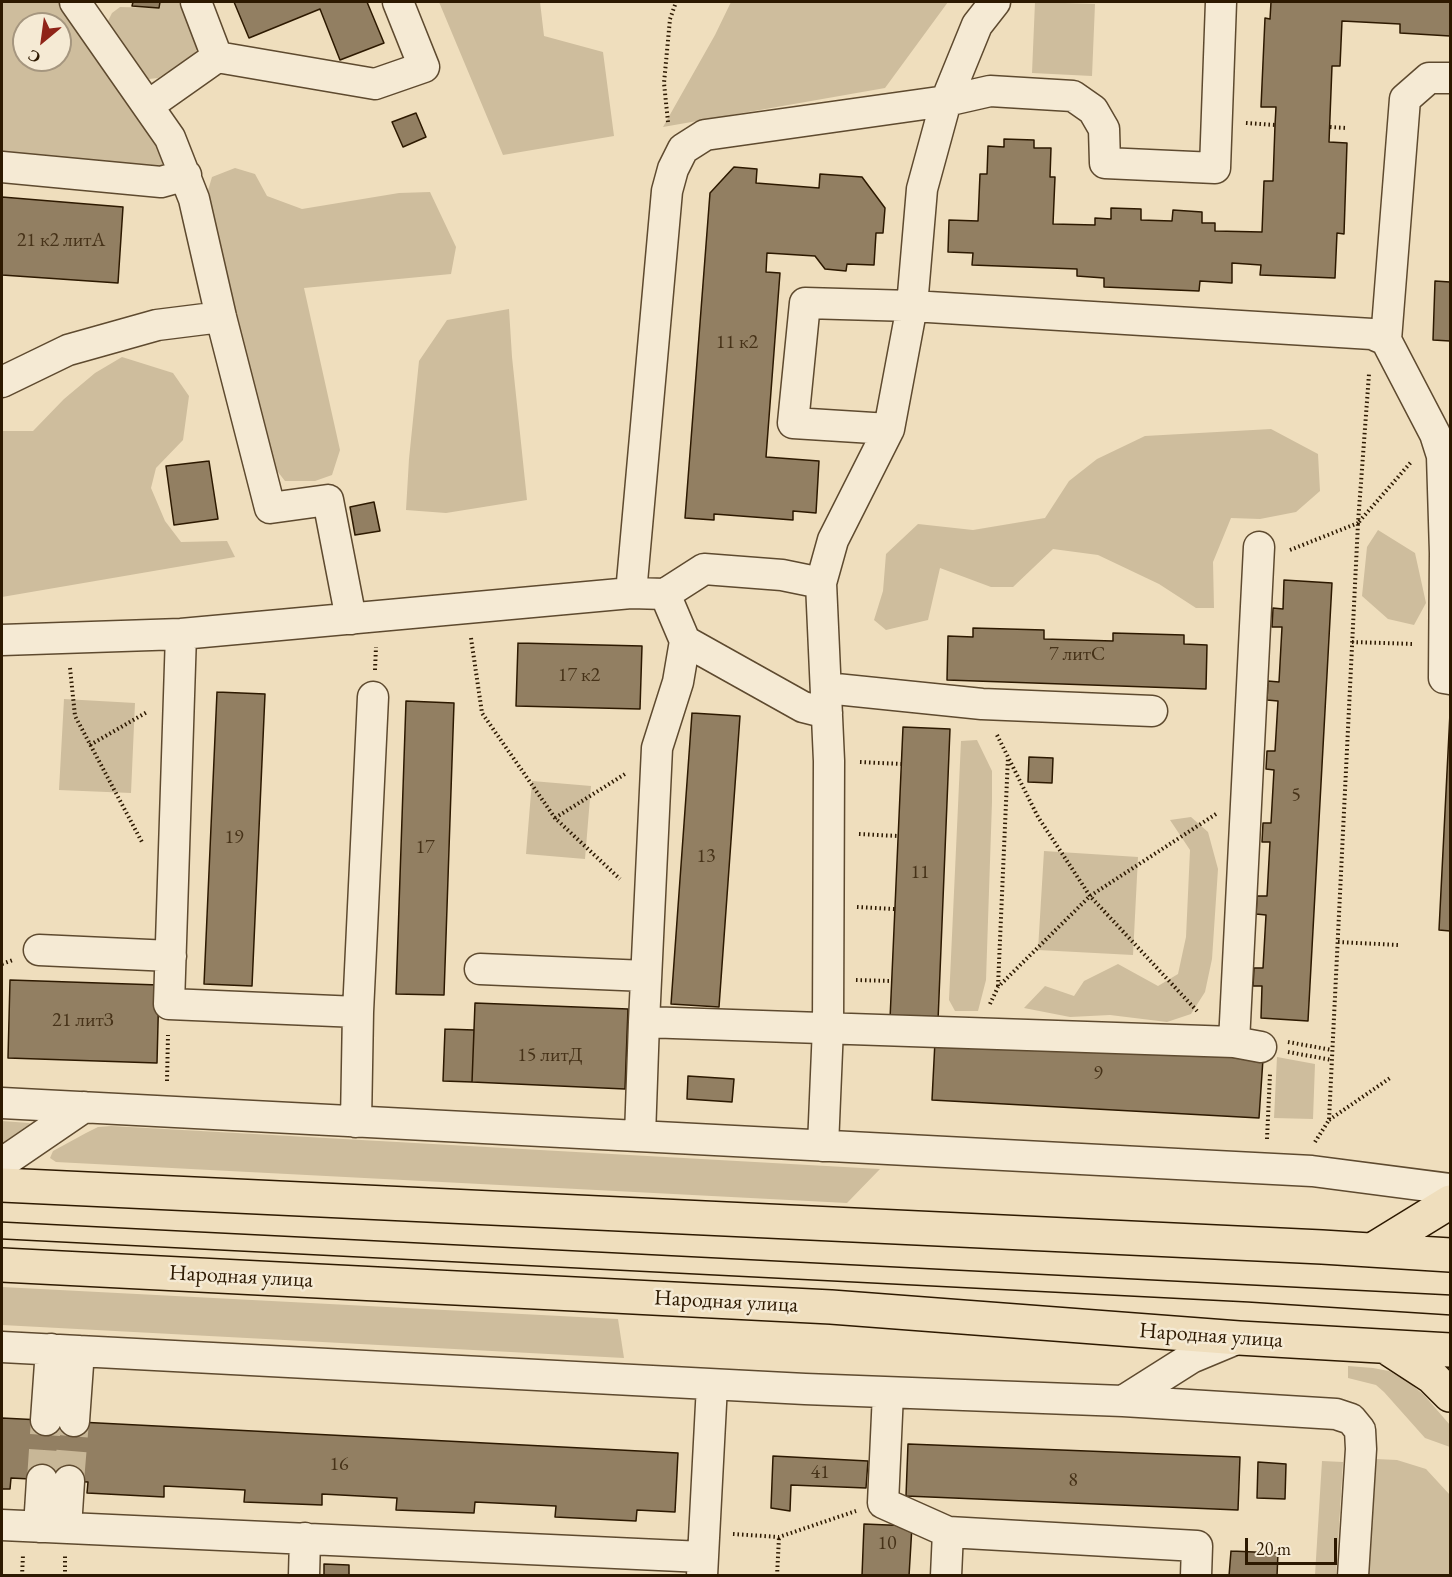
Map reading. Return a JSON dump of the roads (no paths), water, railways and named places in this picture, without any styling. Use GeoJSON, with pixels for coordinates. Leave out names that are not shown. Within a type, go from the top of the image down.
{"type":"FeatureCollection","features":[{"type":"Feature","properties":{"kind":"main road"},"geometry":{"type":"LineString","coordinates":[[2,1185],[1450,1255]]}},
{"type":"Feature","properties":{"kind":"main road"},"geometry":{"type":"LineString","coordinates":[[1372,1250],[1450,1202]]}},
{"type":"Feature","properties":{"kind":"main road","name":"Народная улица"},"geometry":{"type":"LineString","coordinates":[[2,1265],[831,1307],[1239,1338],[1450,1350]]}},
{"type":"Feature","properties":{"kind":"main road"},"geometry":{"type":"LineString","coordinates":[[1387,1348],[1432,1377],[1450,1395]]}},
{"type":"Feature","properties":{"kind":"street"},"geometry":{"type":"LineString","coordinates":[[75,2],[170,138],[194,199],[221,317],[270,508],[328,500],[351,619]]}},
{"type":"Feature","properties":{"kind":"street"},"geometry":{"type":"LineString","coordinates":[[195,2],[217,57]]}},
{"type":"Feature","properties":{"kind":"street"},"geometry":{"type":"LineString","coordinates":[[148,105],[217,57],[375,84],[424,66],[398,2]]}},
{"type":"Feature","properties":{"kind":"street"},"geometry":{"type":"LineString","coordinates":[[823,1146],[828,1027],[830,761],[821,582],[833,540],[889,429],[912,306],[922,189],[946,101],[977,25],[995,2]]}},
{"type":"Feature","properties":{"kind":"street"},"geometry":{"type":"LineString","coordinates":[[631,593],[667,191],[673,169],[683,149],[705,135],[946,101],[990,91],[1073,96],[1093,110],[1104,129],[1105,163],[1215,168],[1221,2]]}},
{"type":"Feature","properties":{"kind":"street"},"geometry":{"type":"LineString","coordinates":[[1450,78],[1429,78],[1405,99],[1379,337],[1435,434],[1443,456],[1444,678],[1450,679]]}},
{"type":"Feature","properties":{"kind":"street"},"geometry":{"type":"LineString","coordinates":[[2,167],[161,182],[186,175]]}},
{"type":"Feature","properties":{"kind":"street"},"geometry":{"type":"LineString","coordinates":[[889,429],[793,423],[805,303],[912,306],[1379,337]]}},
{"type":"Feature","properties":{"kind":"street"},"geometry":{"type":"LineString","coordinates":[[2,382],[68,350],[156,325],[221,317]]}},
{"type":"Feature","properties":{"kind":"street"},"geometry":{"type":"LineString","coordinates":[[644,1022],[978,1032],[1261,1045],[1247,795],[1259,554]]}},
{"type":"Feature","properties":{"kind":"street"},"geometry":{"type":"LineString","coordinates":[[2,640],[181,634],[631,593],[665,594],[704,569],[782,575],[821,582]]}},
{"type":"Feature","properties":{"kind":"street"},"geometry":{"type":"LineString","coordinates":[[640,1136],[657,748],[678,682],[685,641],[665,594]]}},
{"type":"Feature","properties":{"kind":"street"},"geometry":{"type":"LineString","coordinates":[[181,634],[169,1004],[358,1012]]}},
{"type":"Feature","properties":{"kind":"street"},"geometry":{"type":"LineString","coordinates":[[685,641],[803,707],[827,700],[1152,711]]}},
{"type":"Feature","properties":{"kind":"street"},"geometry":{"type":"LineString","coordinates":[[356,1122],[358,1012],[373,697]]}},
{"type":"Feature","properties":{"kind":"street"},"geometry":{"type":"LineString","coordinates":[[39,950],[171,956]]}},
{"type":"Feature","properties":{"kind":"street"},"geometry":{"type":"LineString","coordinates":[[480,969],[646,976]]}},
{"type":"Feature","properties":{"kind":"street"},"geometry":{"type":"LineString","coordinates":[[2,1103],[1312,1171],[1450,1189]]}},
{"type":"Feature","properties":{"kind":"street"},"geometry":{"type":"LineString","coordinates":[[2,1163],[84,1107]]}},
{"type":"Feature","properties":{"kind":"street"},"geometry":{"type":"LineString","coordinates":[[1123,1401],[1191,1358],[1239,1338]]}},
{"type":"Feature","properties":{"kind":"street"},"geometry":{"type":"LineString","coordinates":[[2,1347],[888,1393],[1123,1401],[1336,1414],[1351,1419],[1360,1430],[1361,1449],[1353,1575]]}},
{"type":"Feature","properties":{"kind":"street"},"geometry":{"type":"LineString","coordinates":[[60,1421],[65,1350]]}},
{"type":"Feature","properties":{"kind":"street"},"geometry":{"type":"LineString","coordinates":[[56,1481],[33,1531],[305,1538],[704,1555],[712,1384]]}},
{"type":"Feature","properties":{"kind":"street"},"geometry":{"type":"LineString","coordinates":[[888,1393],[883,1503],[948,1532],[1197,1546],[1196,1575]]}},
{"type":"Feature","properties":{"kind":"street"},"geometry":{"type":"LineString","coordinates":[[946,1575],[948,1532]]}},
{"type":"Feature","properties":{"kind":"street"},"geometry":{"type":"LineString","coordinates":[[304,1575],[305,1538]]}},
{"type":"Feature","properties":{"kind":"tunnel"},"geometry":{"type":"LineString","coordinates":[[42,1480],[46,1420]]}},
{"type":"Feature","properties":{"kind":"tunnel"},"geometry":{"type":"LineString","coordinates":[[69,1481],[74,1421]]}},
{"type":"Feature","properties":{"kind":"tram line"},"geometry":{"type":"LineString","coordinates":[[2,1222],[1450,1295]]}},
{"type":"Feature","properties":{"kind":"tram line"},"geometry":{"type":"LineString","coordinates":[[2,1239],[1248,1302],[1450,1315]]}}]}
